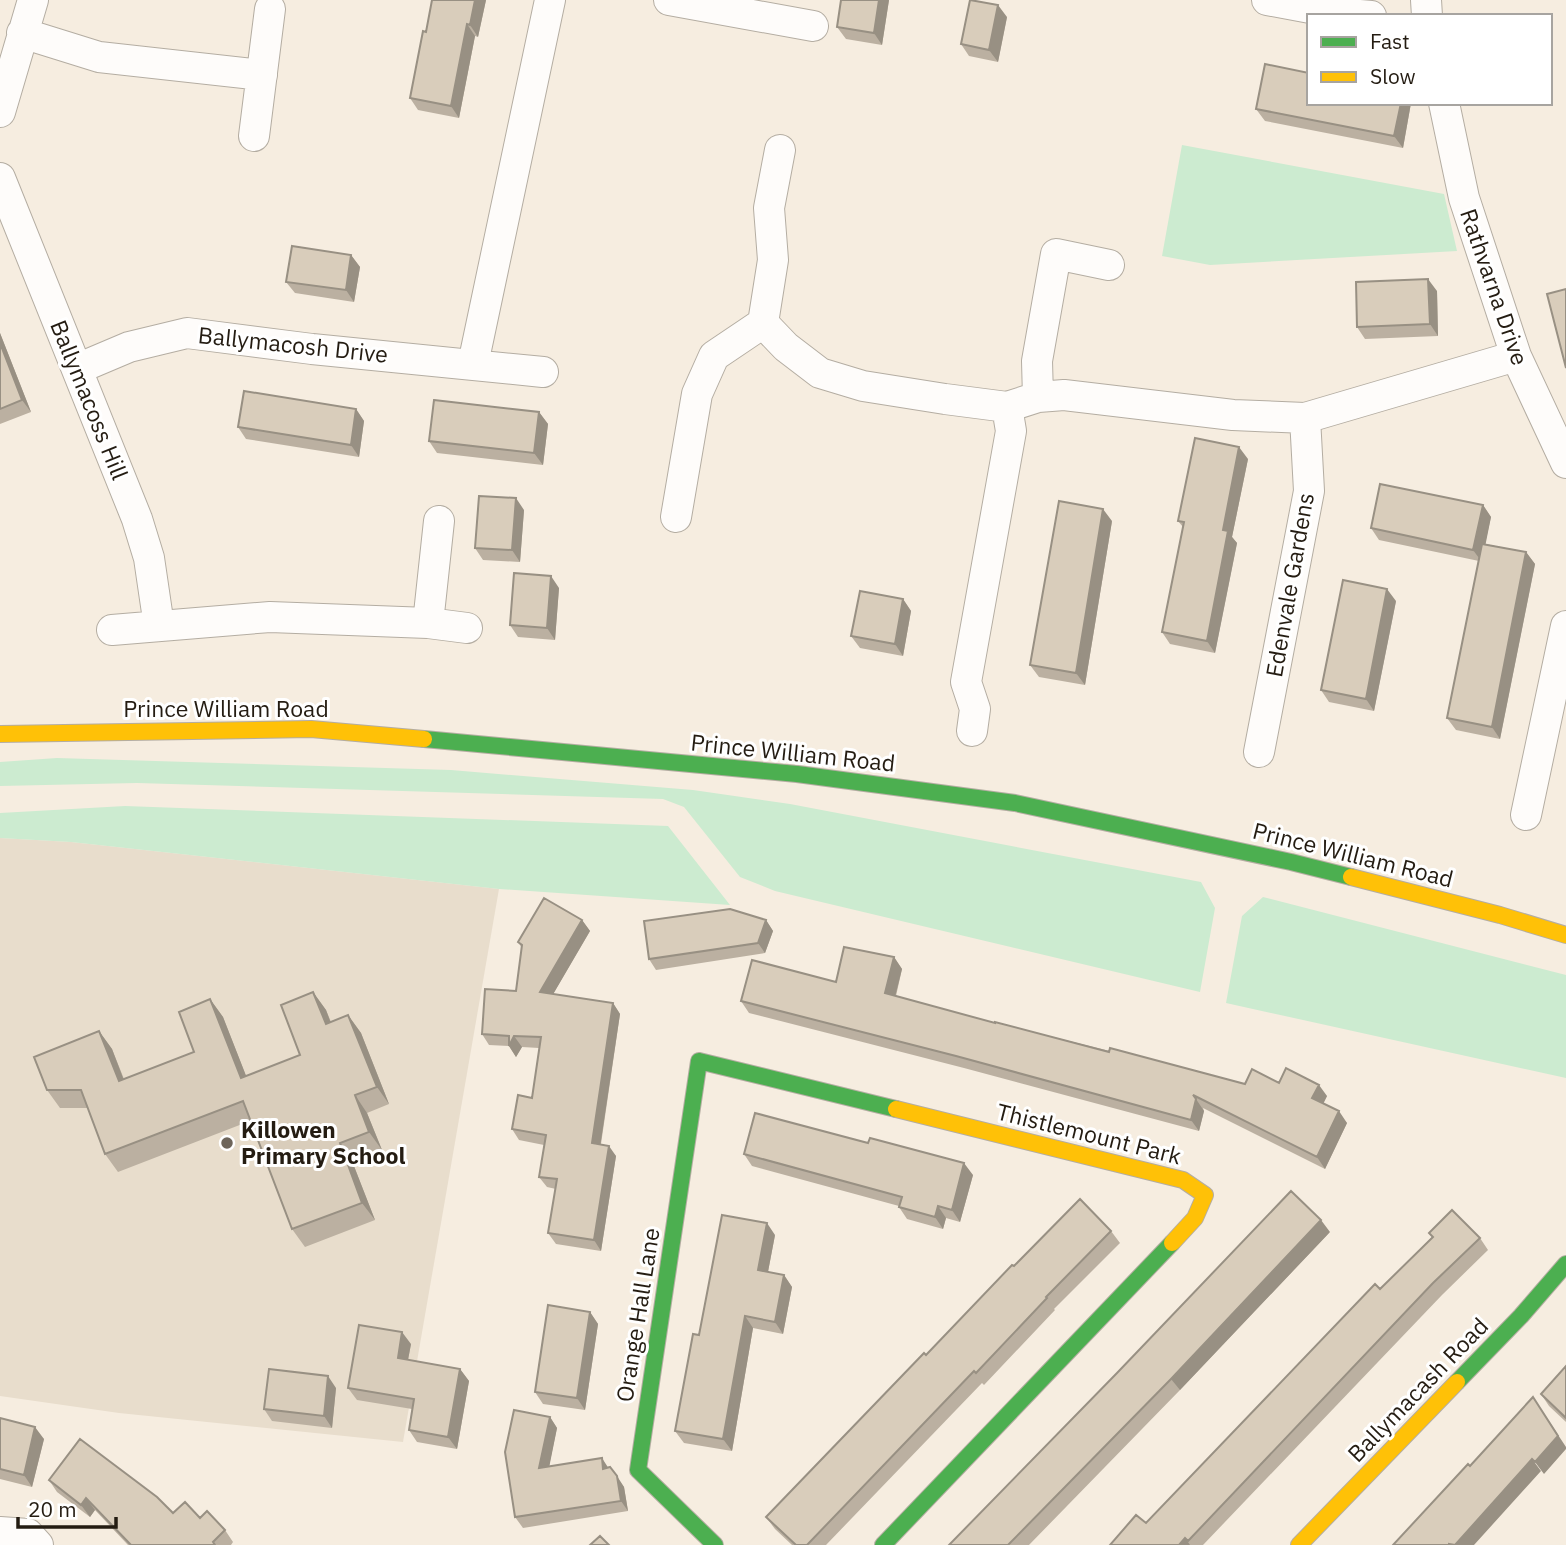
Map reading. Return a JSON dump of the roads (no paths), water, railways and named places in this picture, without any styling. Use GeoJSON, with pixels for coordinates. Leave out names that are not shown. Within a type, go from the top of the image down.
{"type":"FeatureCollection","features":[{"type":"Feature","properties":{"kind":"main road","name":"Prince William Road"},"geometry":{"type":"LineString","coordinates":[[0,734],[311,729],[797,774],[1015,803],[1291,862],[1500,915],[1566,935]]}},
{"type":"Feature","properties":{"kind":"main road","name":"Orange Hall Lane"},"geometry":{"type":"LineString","coordinates":[[699,1061],[638,1471],[715,1545]]}},
{"type":"Feature","properties":{"kind":"main road","name":"Thistlemount Park"},"geometry":{"type":"LineString","coordinates":[[699,1061],[1183,1180],[1205,1195],[1195,1218],[883,1545]]}},
{"type":"Feature","properties":{"kind":"main road","name":"Ballymacash Road"},"geometry":{"type":"LineString","coordinates":[[1299,1545],[1521,1316],[1566,1264]]}},
{"type":"Feature","properties":{"kind":"street"},"geometry":{"type":"LineString","coordinates":[[0,112],[33,0]]}},
{"type":"Feature","properties":{"kind":"street"},"geometry":{"type":"LineString","coordinates":[[473,364],[550,0]]}},
{"type":"Feature","properties":{"kind":"street"},"geometry":{"type":"LineString","coordinates":[[669,0],[783,10],[813,26]]}},
{"type":"Feature","properties":{"kind":"street"},"geometry":{"type":"LineString","coordinates":[[1267,0],[1348,14]]}},
{"type":"Feature","properties":{"kind":"street"},"geometry":{"type":"LineString","coordinates":[[254,135],[270,9]]}},
{"type":"Feature","properties":{"kind":"street"},"geometry":{"type":"LineString","coordinates":[[22,33],[99,57],[262,75]]}},
{"type":"Feature","properties":{"kind":"street","name":"Rathvarna Drive"},"geometry":{"type":"LineString","coordinates":[[1444,105],[1464,198],[1516,356],[1566,463]]}},
{"type":"Feature","properties":{"kind":"street"},"geometry":{"type":"LineString","coordinates":[[676,517],[697,394],[714,356],[763,323],[774,260],[769,208],[780,150]]}},
{"type":"Feature","properties":{"kind":"street","name":"Ballymacoss Hill"},"geometry":{"type":"LineString","coordinates":[[0,178],[137,520],[149,558],[159,626]]}},
{"type":"Feature","properties":{"kind":"street"},"geometry":{"type":"LineString","coordinates":[[1038,397],[1037,361],[1056,254],[1109,265]]}},
{"type":"Feature","properties":{"kind":"street"},"geometry":{"type":"LineString","coordinates":[[763,323],[786,347],[820,373],[863,386],[1007,407],[1038,397],[1064,395],[1233,415],[1305,418],[1516,356]]}},
{"type":"Feature","properties":{"kind":"street","name":"Ballymacosh Drive"},"geometry":{"type":"LineString","coordinates":[[77,369],[129,347],[187,333],[312,349],[543,372]]}},
{"type":"Feature","properties":{"kind":"street"},"geometry":{"type":"LineString","coordinates":[[972,731],[975,709],[965,682],[1011,431],[1007,407]]}},
{"type":"Feature","properties":{"kind":"street","name":"Edenvale Gardens"},"geometry":{"type":"LineString","coordinates":[[1259,752],[1309,491],[1305,418]]}},
{"type":"Feature","properties":{"kind":"street"},"geometry":{"type":"LineString","coordinates":[[428,622],[439,521]]}},
{"type":"Feature","properties":{"kind":"street"},"geometry":{"type":"LineString","coordinates":[[112,630],[270,617],[428,622],[467,628]]}},
{"type":"Feature","properties":{"kind":"street"},"geometry":{"type":"LineString","coordinates":[[1526,815],[1566,626]]}},
{"type":"Feature","properties":{"kind":"street"},"geometry":{"type":"LineString","coordinates":[[0,1532],[28,1534],[38,1545]]}},
{"type":"Feature","properties":{"kind":"place","name":"Killowen Primary School"},"geometry":{"type":"Point","coordinates":[227,1143]}}]}
